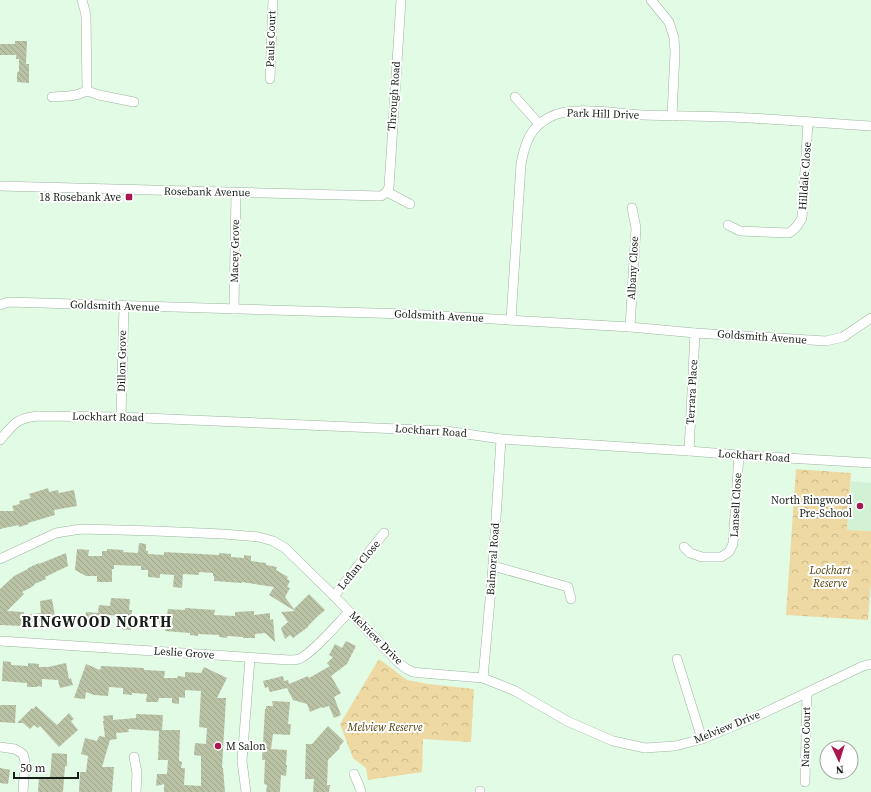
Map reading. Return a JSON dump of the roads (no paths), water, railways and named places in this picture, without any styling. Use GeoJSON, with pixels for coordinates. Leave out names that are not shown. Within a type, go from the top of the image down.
{"type":"FeatureCollection","features":[{"type":"Feature","properties":{"kind":"street"},"geometry":{"type":"LineString","coordinates":[[82,0],[86,16],[87,91]]}},
{"type":"Feature","properties":{"kind":"street","name":"Pauls Court"},"geometry":{"type":"LineString","coordinates":[[270,79],[273,0]]}},
{"type":"Feature","properties":{"kind":"street","name":"Through Road"},"geometry":{"type":"LineString","coordinates":[[387,192],[389,187],[401,0]]}},
{"type":"Feature","properties":{"kind":"street"},"geometry":{"type":"LineString","coordinates":[[651,0],[669,22],[674,38],[672,116]]}},
{"type":"Feature","properties":{"kind":"street"},"geometry":{"type":"LineString","coordinates":[[52,96],[76,95],[87,91],[134,102]]}},
{"type":"Feature","properties":{"kind":"street"},"geometry":{"type":"LineString","coordinates":[[515,97],[539,124]]}},
{"type":"Feature","properties":{"kind":"street","name":"Park Hill Drive"},"geometry":{"type":"LineString","coordinates":[[511,320],[521,164],[524,149],[530,133],[539,124],[550,117],[563,112],[580,111],[641,115],[728,117],[871,126]]}},
{"type":"Feature","properties":{"kind":"street","name":"Hilldale Close"},"geometry":{"type":"LineString","coordinates":[[728,225],[740,231],[789,233],[798,226],[802,218],[808,122]]}},
{"type":"Feature","properties":{"kind":"street","name":"Rosebank Avenue"},"geometry":{"type":"LineString","coordinates":[[0,186],[381,196],[387,192]]}},
{"type":"Feature","properties":{"kind":"street"},"geometry":{"type":"LineString","coordinates":[[387,192],[410,204]]}},
{"type":"Feature","properties":{"kind":"street","name":"Macey Grove"},"geometry":{"type":"LineString","coordinates":[[234,309],[236,193]]}},
{"type":"Feature","properties":{"kind":"street","name":"Albany Close"},"geometry":{"type":"LineString","coordinates":[[630,327],[636,228],[632,208]]}},
{"type":"Feature","properties":{"kind":"street","name":"Goldsmith Avenue"},"geometry":{"type":"LineString","coordinates":[[0,305],[8,302],[407,314],[630,327],[695,333],[826,341],[843,337],[871,318]]}},
{"type":"Feature","properties":{"kind":"street","name":"Dillon Grove"},"geometry":{"type":"LineString","coordinates":[[121,417],[124,306]]}},
{"type":"Feature","properties":{"kind":"street","name":"Terrara Place"},"geometry":{"type":"LineString","coordinates":[[688,451],[695,333]]}},
{"type":"Feature","properties":{"kind":"street","name":"Lockhart Road"},"geometry":{"type":"LineString","coordinates":[[0,440],[15,424],[26,417],[121,417],[446,431],[501,439],[871,463]]}},
{"type":"Feature","properties":{"kind":"street","name":"Balmoral Road"},"geometry":{"type":"LineString","coordinates":[[483,678],[493,566],[501,439]]}},
{"type":"Feature","properties":{"kind":"street","name":"Lansell Close"},"geometry":{"type":"LineString","coordinates":[[684,547],[690,553],[702,557],[720,557],[728,552],[733,544],[739,455]]}},
{"type":"Feature","properties":{"kind":"street","name":"Melview Drive"},"geometry":{"type":"LineString","coordinates":[[0,559],[56,533],[82,529],[155,531],[259,537],[273,541],[285,548],[388,652],[407,669],[422,673],[483,678],[515,691],[567,722],[613,741],[645,748],[675,746],[702,739],[755,717],[863,666],[871,664]]}},
{"type":"Feature","properties":{"kind":"street","name":"Leflan Close"},"geometry":{"type":"LineString","coordinates":[[334,596],[384,533]]}},
{"type":"Feature","properties":{"kind":"street"},"geometry":{"type":"LineString","coordinates":[[493,566],[568,587],[571,599]]}},
{"type":"Feature","properties":{"kind":"street","name":"Leslie Grove"},"geometry":{"type":"LineString","coordinates":[[0,641],[298,660],[305,656],[320,642],[348,612]]}},
{"type":"Feature","properties":{"kind":"street"},"geometry":{"type":"LineString","coordinates":[[246,792],[242,761],[250,658]]}},
{"type":"Feature","properties":{"kind":"street"},"geometry":{"type":"LineString","coordinates":[[677,659],[702,739]]}},
{"type":"Feature","properties":{"kind":"street","name":"Naroo Court"},"geometry":{"type":"LineString","coordinates":[[805,782],[807,693]]}},
{"type":"Feature","properties":{"kind":"street"},"geometry":{"type":"LineString","coordinates":[[0,747],[15,749],[22,754],[25,762],[23,792]]}},
{"type":"Feature","properties":{"kind":"street"},"geometry":{"type":"LineString","coordinates":[[134,757],[137,773],[136,792]]}},
{"type":"Feature","properties":{"kind":"street"},"geometry":{"type":"LineString","coordinates":[[354,774],[361,792]]}},
{"type":"Feature","properties":{"kind":"place","name":"18 Rosebank Ave"},"geometry":{"type":"Point","coordinates":[129,197]}},
{"type":"Feature","properties":{"kind":"place","name":"North Ringwood Pre-School"},"geometry":{"type":"Point","coordinates":[860,506]}},
{"type":"Feature","properties":{"kind":"place","name":"M Salon"},"geometry":{"type":"Point","coordinates":[218,746]}},
{"type":"Feature","properties":{"kind":"district","name":"RINGWOOD NORTH"},"geometry":{"type":"Point","coordinates":[97,621]}},
{"type":"Feature","properties":{"kind":"park label","name":"Lockhart Reserve"},"geometry":{"type":"Point","coordinates":[830,576]}},
{"type":"Feature","properties":{"kind":"park label","name":"Melview Reserve"},"geometry":{"type":"Point","coordinates":[385,727]}}]}
